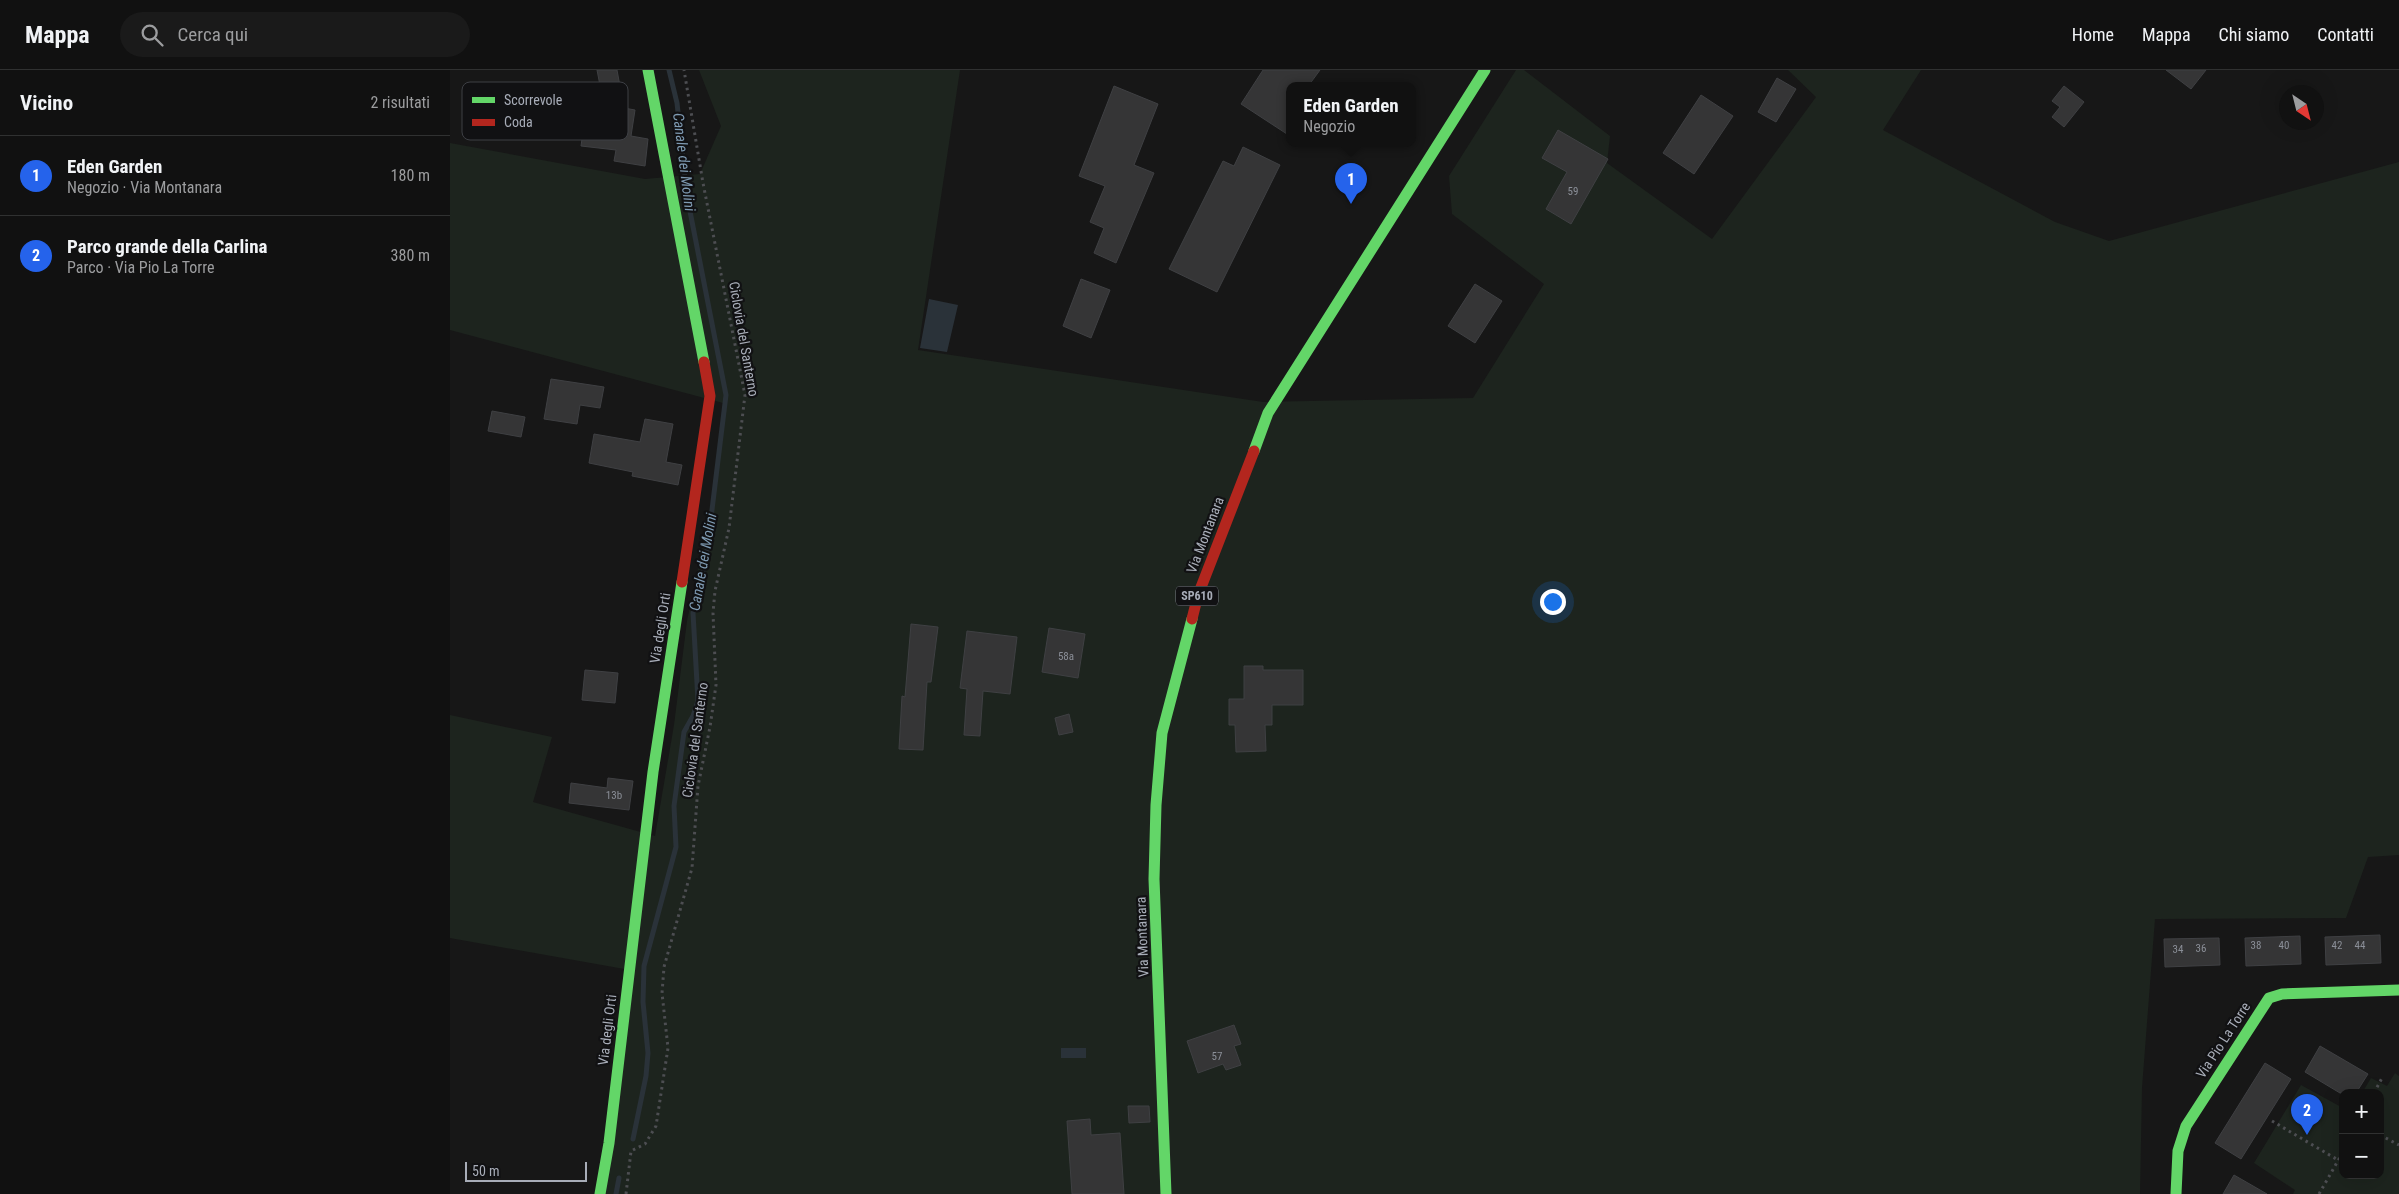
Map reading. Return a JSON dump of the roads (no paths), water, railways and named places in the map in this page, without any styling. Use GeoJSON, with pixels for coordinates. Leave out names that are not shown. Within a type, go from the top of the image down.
{"type":"FeatureCollection","features":[{"type":"Feature","properties":{"kind":"street","name":"Via degli Orti"},"geometry":{"type":"LineString","coordinates":[[600,1194],[609,1143],[653,772],[710,396],[648,70]]}},
{"type":"Feature","properties":{"kind":"street","name":"Via Montanara"},"geometry":{"type":"LineString","coordinates":[[1166,1194],[1154,879],[1156,805],[1162,733],[1198,595],[1268,413],[1485,70]]}},
{"type":"Feature","properties":{"kind":"street","name":"Via Pio La Torre"},"geometry":{"type":"LineString","coordinates":[[2176,1194],[2178,1151],[2186,1126],[2269,998],[2282,994],[2399,990]]}},
{"type":"Feature","properties":{"kind":"waterway","name":"Canale dei Molini"},"geometry":{"type":"LineString","coordinates":[[633,1139],[646,1076],[648,1053],[643,1002],[644,966],[676,847],[674,806],[684,732],[693,716],[698,701],[693,613],[706,559],[726,395],[687,196],[677,103],[669,70]]}},
{"type":"Feature","properties":{"kind":"waterway","name":"Canale dei Molini"},"geometry":{"type":"LineString","coordinates":[[616,1194],[619,1178]]}},
{"type":"Feature","properties":{"kind":"place","name":"Eden Garden"},"geometry":{"type":"Point","coordinates":[1351,204]}},
{"type":"Feature","properties":{"kind":"place","name":"Parco grande della Carlina"},"geometry":{"type":"Point","coordinates":[2307,1135]}}]}
